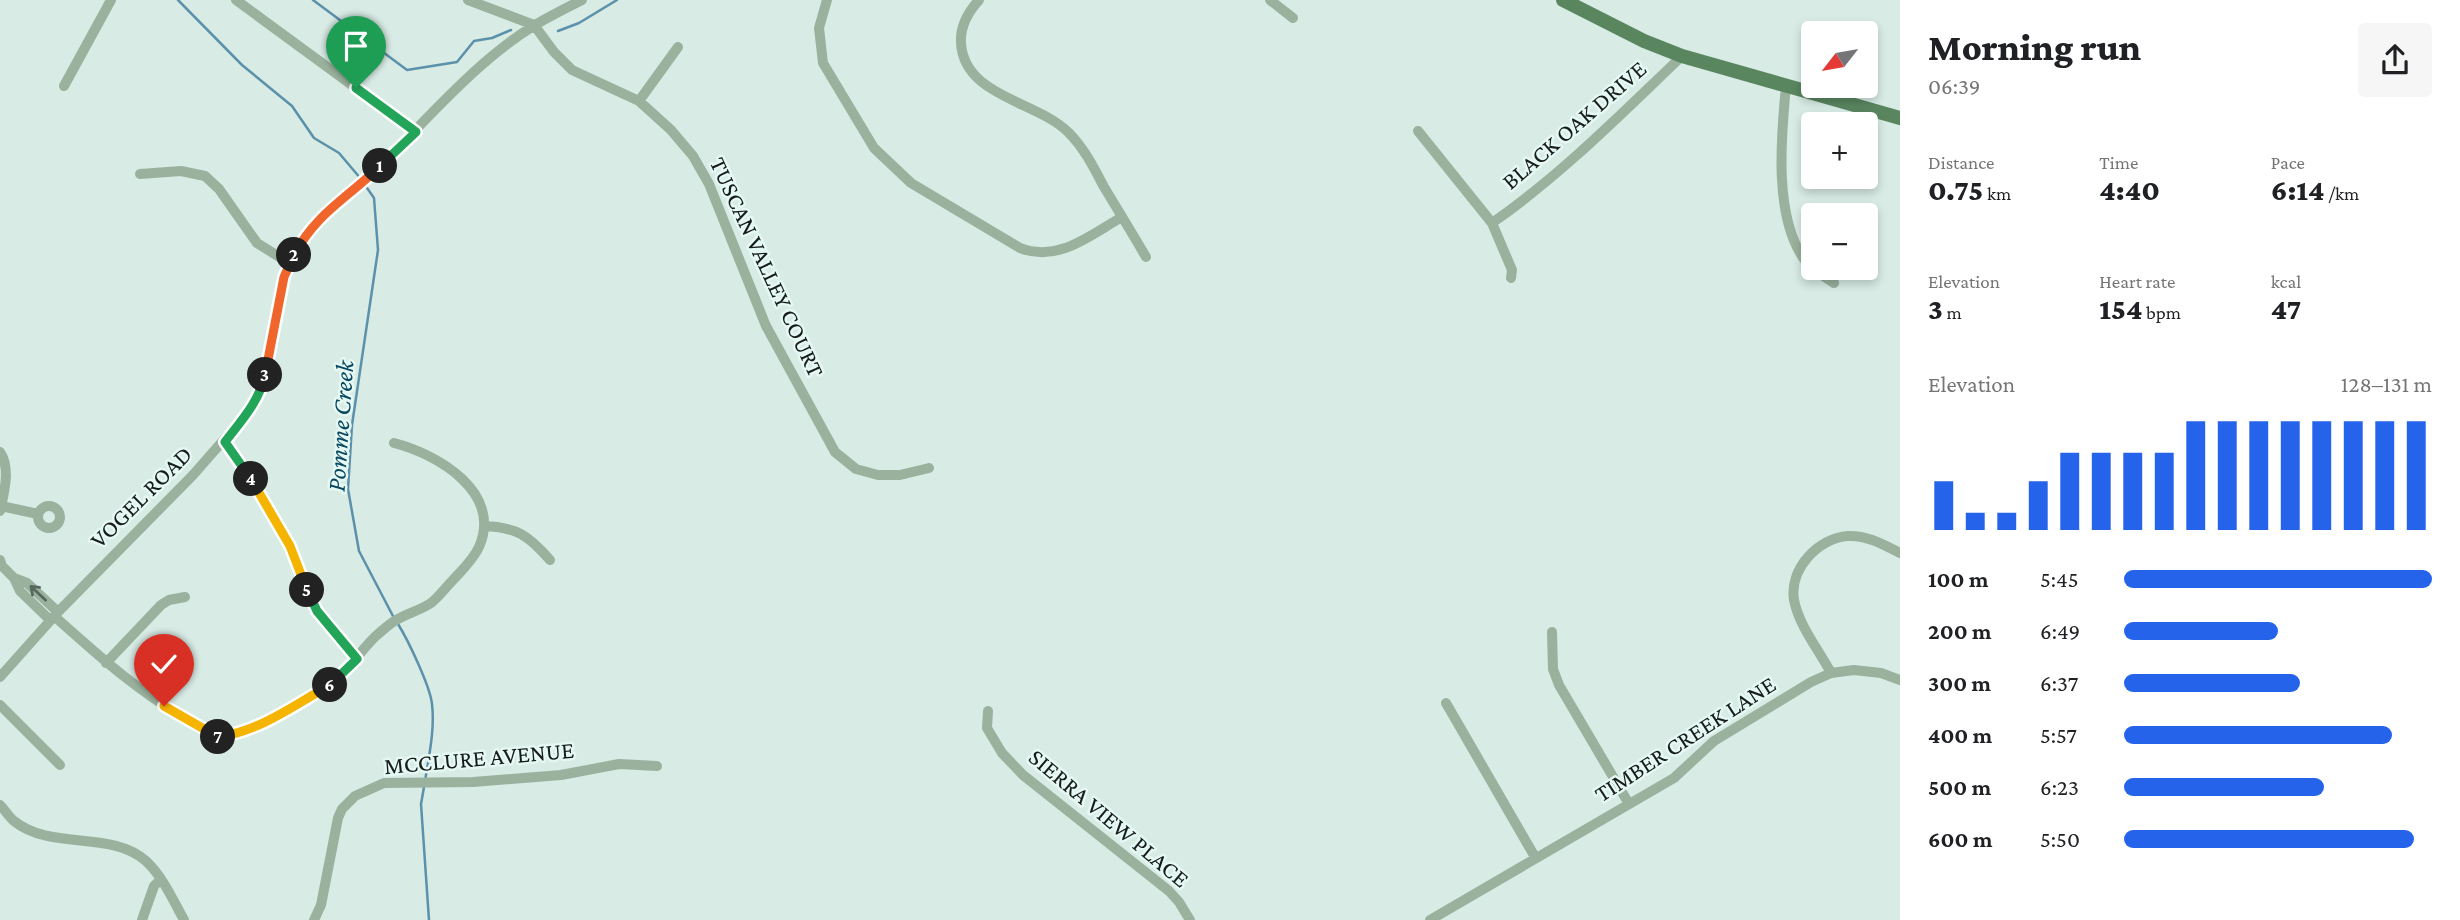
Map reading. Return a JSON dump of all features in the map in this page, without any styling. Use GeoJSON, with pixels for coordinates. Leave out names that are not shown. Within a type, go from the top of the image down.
{"type":"FeatureCollection","features":[{"type":"Feature","properties":{"kind":"main road"},"geometry":{"type":"LineString","coordinates":[[1563,0],[1644,41],[1682,56],[1900,118]]}},
{"type":"Feature","properties":{"kind":"street"},"geometry":{"type":"LineString","coordinates":[[64,86],[111,0]]}},
{"type":"Feature","properties":{"kind":"street"},"geometry":{"type":"LineString","coordinates":[[236,0],[416,132]]}},
{"type":"Feature","properties":{"kind":"street"},"geometry":{"type":"LineString","coordinates":[[468,0],[534,25]]}},
{"type":"Feature","properties":{"kind":"street","name":"VOGEL ROAD"},"geometry":{"type":"LineString","coordinates":[[0,677],[54,616],[225,442],[250,410],[260,393],[284,277],[289,263],[313,224],[374,172],[479,68],[534,25],[582,0]]}},
{"type":"Feature","properties":{"kind":"street"},"geometry":{"type":"LineString","coordinates":[[827,0],[819,29],[823,63],[874,148],[911,183],[1011,243],[1040,254],[1060,251],[1122,217]]}},
{"type":"Feature","properties":{"kind":"street"},"geometry":{"type":"LineString","coordinates":[[979,0],[968,13],[961,31],[962,51],[971,71],[978,79],[999,92],[1061,125],[1083,151],[1146,257]]}},
{"type":"Feature","properties":{"kind":"street"},"geometry":{"type":"LineString","coordinates":[[1270,0],[1293,18]]}},
{"type":"Feature","properties":{"kind":"street","name":"TUSCAN VALLEY COURT"},"geometry":{"type":"LineString","coordinates":[[534,25],[554,52],[572,70],[639,101],[671,130],[693,156],[709,184],[766,326],[835,452],[856,469],[878,475],[900,475],[929,468]]}},
{"type":"Feature","properties":{"kind":"street"},"geometry":{"type":"LineString","coordinates":[[639,101],[678,47]]}},
{"type":"Feature","properties":{"kind":"street","name":"BLACK OAK DRIVE"},"geometry":{"type":"LineString","coordinates":[[1492,223],[1545,182],[1682,56]]}},
{"type":"Feature","properties":{"kind":"street"},"geometry":{"type":"LineString","coordinates":[[1786,86],[1782,127],[1783,164],[1791,235],[1809,266],[1834,283]]}},
{"type":"Feature","properties":{"kind":"street"},"geometry":{"type":"LineString","coordinates":[[1418,131],[1492,223],[1512,271],[1511,278]]}},
{"type":"Feature","properties":{"kind":"street"},"geometry":{"type":"LineString","coordinates":[[140,174],[181,171],[205,176],[219,189],[257,243],[289,263]]}},
{"type":"Feature","properties":{"kind":"street"},"geometry":{"type":"LineString","coordinates":[[225,442],[290,546],[317,611],[357,659]]}},
{"type":"Feature","properties":{"kind":"street"},"geometry":{"type":"LineString","coordinates":[[1,564],[14,578],[20,591],[54,616],[106,663],[164,706],[217,737],[241,734],[265,723],[334,682],[374,637],[397,620],[430,604],[472,560],[480,545],[484,526],[482,510],[476,494],[466,482],[451,469],[417,449],[394,443]]}},
{"type":"Feature","properties":{"kind":"street"},"geometry":{"type":"LineString","coordinates":[[0,452],[4,457],[6,482],[1,509],[38,514]]}},
{"type":"Feature","properties":{"kind":"street"},"geometry":{"type":"LineString","coordinates":[[484,526],[504,527],[519,532],[530,539],[550,560]]}},
{"type":"Feature","properties":{"kind":"street"},"geometry":{"type":"LineString","coordinates":[[1831,673],[1798,615],[1794,583],[1800,568],[1811,553],[1828,542],[1847,536],[1864,537],[1900,552]]}},
{"type":"Feature","properties":{"kind":"street"},"geometry":{"type":"LineString","coordinates":[[106,663],[161,605],[169,600],[185,597]]}},
{"type":"Feature","properties":{"kind":"street"},"geometry":{"type":"LineString","coordinates":[[1552,632],[1553,669],[1559,685],[1629,804]]}},
{"type":"Feature","properties":{"kind":"street","name":"TIMBER CREEK LANE"},"geometry":{"type":"LineString","coordinates":[[1430,920],[1674,778],[1714,741],[1811,682],[1831,673],[1854,670],[1881,673],[1900,680]]}},
{"type":"Feature","properties":{"kind":"street"},"geometry":{"type":"LineString","coordinates":[[1446,703],[1535,857]]}},
{"type":"Feature","properties":{"kind":"street"},"geometry":{"type":"LineString","coordinates":[[0,705],[60,765]]}},
{"type":"Feature","properties":{"kind":"street","name":"SIERRA VIEW PLACE"},"geometry":{"type":"LineString","coordinates":[[988,711],[987,728],[1002,753],[1023,775],[1168,891],[1179,902],[1190,920]]}},
{"type":"Feature","properties":{"kind":"street","name":"MCCLURE AVENUE"},"geometry":{"type":"LineString","coordinates":[[314,920],[321,905],[338,818],[342,809],[355,796],[370,789],[384,783],[472,782],[561,775],[619,764],[657,766]]}},
{"type":"Feature","properties":{"kind":"street"},"geometry":{"type":"LineString","coordinates":[[0,805],[14,820],[42,834],[116,846],[145,860],[161,879],[184,920]]}},
{"type":"Feature","properties":{"kind":"street"},"geometry":{"type":"LineString","coordinates":[[142,920],[154,886],[161,879]]}},
{"type":"Feature","properties":{"kind":"waterway","name":"Pomme Creek"},"geometry":{"type":"LineString","coordinates":[[178,0],[242,65],[292,106],[314,138],[339,153],[361,179]]}},
{"type":"Feature","properties":{"kind":"waterway"},"geometry":{"type":"LineString","coordinates":[[313,0],[407,70],[457,62],[474,41],[492,38],[511,30]]}},
{"type":"Feature","properties":{"kind":"waterway"},"geometry":{"type":"LineString","coordinates":[[558,31],[579,23],[617,0]]}},
{"type":"Feature","properties":{"kind":"waterway","name":"Pomme Creek"},"geometry":{"type":"LineString","coordinates":[[365,185],[374,198],[378,250],[352,425],[348,489],[359,551],[394,618]]}},
{"type":"Feature","properties":{"kind":"waterway","name":"Pomme Creek"},"geometry":{"type":"LineString","coordinates":[[398,624],[423,675],[432,704],[432,733],[425,781]]}},
{"type":"Feature","properties":{"kind":"waterway","name":"Pomme Creek"},"geometry":{"type":"LineString","coordinates":[[424,787],[421,804],[429,920]]}},
{"type":"Feature","properties":{"kind":"route"},"geometry":{"type":"LineString","coordinates":[[164,706],[217,737],[241,734],[265,723],[334,682],[357,659],[317,611],[290,546],[264,500],[225,442],[260,393],[284,277],[308,230],[416,132],[356,88]]}}]}
